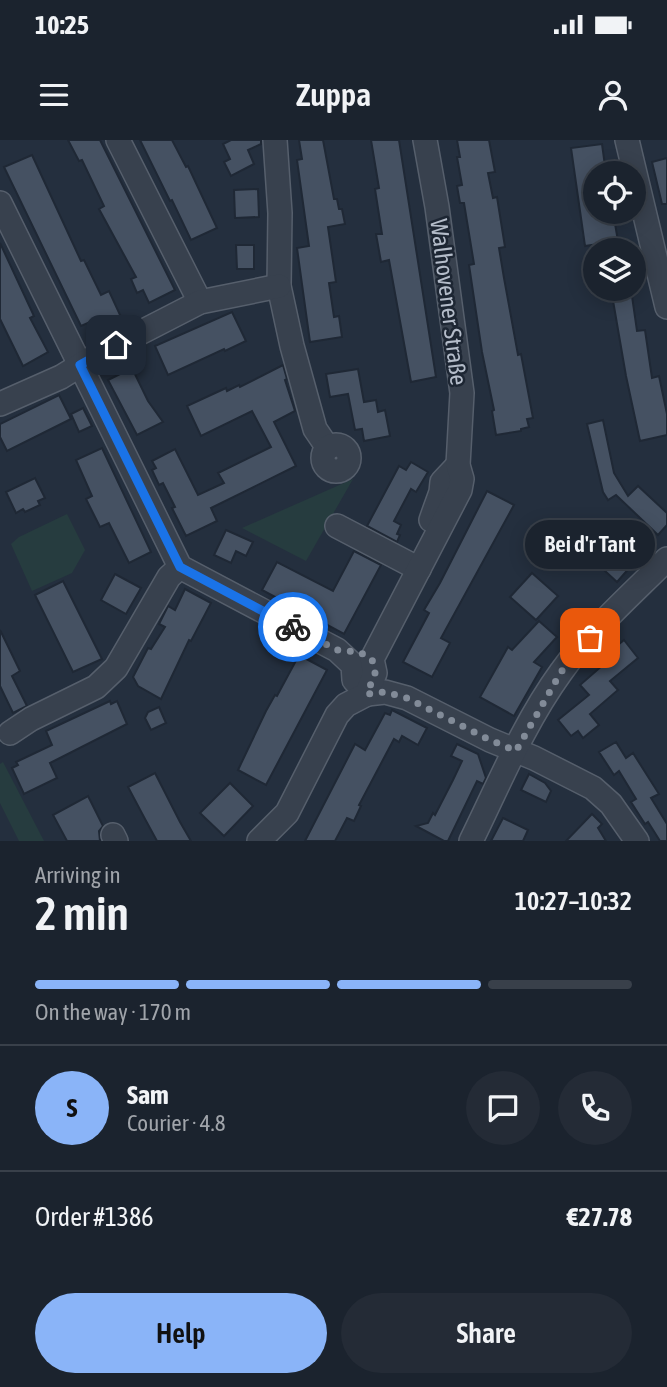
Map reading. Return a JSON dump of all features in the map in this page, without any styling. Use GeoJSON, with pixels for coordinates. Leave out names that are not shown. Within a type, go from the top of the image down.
{"type":"FeatureCollection","features":[{"type":"Feature","properties":{"kind":"street"},"geometry":{"type":"LineString","coordinates":[[118,140],[200,302]]}},
{"type":"Feature","properties":{"kind":"street"},"geometry":{"type":"LineString","coordinates":[[275,140],[280,213],[279,286],[315,429],[328,448]]}},
{"type":"Feature","properties":{"kind":"street","name":"Walhovener Straße"},"geometry":{"type":"LineString","coordinates":[[355,656],[460,490],[462,479],[458,465],[462,393],[437,207],[425,140]]}},
{"type":"Feature","properties":{"kind":"street"},"geometry":{"type":"LineString","coordinates":[[627,140],[667,307]]}},
{"type":"Feature","properties":{"kind":"street"},"geometry":{"type":"LineString","coordinates":[[0,204],[180,567],[355,656],[354,680],[367,694]]}},
{"type":"Feature","properties":{"kind":"street"},"geometry":{"type":"LineString","coordinates":[[0,404],[61,377],[200,302],[279,286]]}},
{"type":"Feature","properties":{"kind":"street"},"geometry":{"type":"LineString","coordinates":[[337,526],[413,566]]}},
{"type":"Feature","properties":{"kind":"street"},"geometry":{"type":"LineString","coordinates":[[471,841],[516,751],[561,672],[600,627],[667,559]]}},
{"type":"Feature","properties":{"kind":"street"},"geometry":{"type":"LineString","coordinates":[[10,733],[31,719],[96,687],[116,668],[169,577],[180,567]]}},
{"type":"Feature","properties":{"kind":"street"},"geometry":{"type":"LineString","coordinates":[[259,841],[287,813],[337,715],[346,705],[367,694],[385,692],[407,698],[593,788],[611,804],[637,841]]}},
{"type":"Feature","properties":{"kind":"green space"},"geometry":{"type":"Polygon","coordinates":[[[353,479],[306,561],[242,528],[353,479]]]}},
{"type":"Feature","properties":{"kind":"green space"},"geometry":{"type":"Polygon","coordinates":[[[67,514],[85,550],[72,573],[32,591],[11,544],[19,537],[67,514]]]}},
{"type":"Feature","properties":{"kind":"green space"},"geometry":{"type":"Polygon","coordinates":[[[3,762],[44,841],[19,841],[0,803],[0,764],[3,762]]]}},
{"type":"Feature","properties":{"kind":"building"},"geometry":{"type":"Polygon","coordinates":[[[68,140],[100,140],[175,290],[149,303],[143,290],[137,293],[131,279],[136,277],[99,209],[104,206],[82,160],[79,161],[68,140]]]}},
{"type":"Feature","properties":{"kind":"building"},"geometry":{"type":"Polygon","coordinates":[[[140,140],[172,140],[186,167],[188,166],[217,228],[191,240],[140,140]]]}},
{"type":"Feature","properties":{"kind":"building"},"geometry":{"type":"Polygon","coordinates":[[[231,140],[261,140],[261,144],[248,150],[254,164],[231,176],[224,162],[230,159],[223,144],[231,140]]]}},
{"type":"Feature","properties":{"kind":"building"},"geometry":{"type":"Polygon","coordinates":[[[299,140],[323,140],[334,199],[337,199],[339,209],[342,209],[345,224],[328,227],[336,282],[329,283],[334,317],[339,316],[342,337],[310,342],[297,248],[309,246],[297,160],[302,159],[299,140]]]}},
{"type":"Feature","properties":{"kind":"building"},"geometry":{"type":"Polygon","coordinates":[[[371,140],[399,140],[436,377],[411,382],[389,260],[381,262],[376,234],[382,234],[375,189],[379,188],[371,140]]]}},
{"type":"Feature","properties":{"kind":"building"},"geometry":{"type":"Polygon","coordinates":[[[457,140],[489,140],[495,172],[488,173],[493,198],[497,197],[505,247],[499,248],[518,355],[521,354],[533,418],[527,419],[529,427],[521,431],[496,435],[469,265],[474,264],[464,203],[460,203],[457,186],[462,185],[457,140]]]}},
{"type":"Feature","properties":{"kind":"building"},"geometry":{"type":"Polygon","coordinates":[[[602,144],[604,161],[583,161],[583,224],[615,224],[617,238],[584,238],[571,148],[602,144]]]}},
{"type":"Feature","properties":{"kind":"building"},"geometry":{"type":"Polygon","coordinates":[[[32,155],[81,261],[84,260],[101,295],[109,291],[121,317],[93,330],[90,322],[81,326],[4,167],[32,155]]]}},
{"type":"Feature","properties":{"kind":"building"},"geometry":{"type":"Polygon","coordinates":[[[667,158],[667,204],[662,204],[652,162],[667,158]]]}},
{"type":"Feature","properties":{"kind":"building"},"geometry":{"type":"Polygon","coordinates":[[[258,189],[259,217],[235,218],[234,190],[258,189]]]}},
{"type":"Feature","properties":{"kind":"building"},"geometry":{"type":"Polygon","coordinates":[[[0,243],[34,316],[30,318],[48,352],[23,366],[0,319],[0,243]]]}},
{"type":"Feature","properties":{"kind":"building"},"geometry":{"type":"Polygon","coordinates":[[[236,245],[254,245],[254,269],[237,269],[236,245]]]}},
{"type":"Feature","properties":{"kind":"building"},"geometry":{"type":"Polygon","coordinates":[[[613,301],[633,301],[637,331],[645,330],[652,378],[659,376],[667,414],[667,435],[640,441],[613,301]]]}},
{"type":"Feature","properties":{"kind":"building"},"geometry":{"type":"Polygon","coordinates":[[[232,312],[246,341],[168,375],[155,346],[232,312]]]}},
{"type":"Feature","properties":{"kind":"building"},"geometry":{"type":"Polygon","coordinates":[[[283,365],[295,411],[274,422],[296,466],[211,508],[217,521],[186,536],[163,483],[159,485],[152,470],[156,468],[152,461],[175,449],[198,495],[224,483],[218,473],[271,447],[252,411],[201,436],[187,406],[226,388],[227,391],[239,385],[240,387],[283,365]]]}},
{"type":"Feature","properties":{"kind":"building"},"geometry":{"type":"Polygon","coordinates":[[[132,368],[148,401],[163,422],[137,435],[108,380],[132,368]]]}},
{"type":"Feature","properties":{"kind":"building"},"geometry":{"type":"Polygon","coordinates":[[[358,369],[364,402],[376,400],[378,412],[385,410],[390,436],[364,441],[362,429],[355,430],[348,394],[330,397],[326,374],[358,369]]]}},
{"type":"Feature","properties":{"kind":"building"},"geometry":{"type":"Polygon","coordinates":[[[59,395],[71,419],[7,451],[0,437],[0,424],[59,395]]]}},
{"type":"Feature","properties":{"kind":"building"},"geometry":{"type":"Polygon","coordinates":[[[83,408],[92,426],[79,432],[71,414],[83,408]]]}},
{"type":"Feature","properties":{"kind":"building"},"geometry":{"type":"Polygon","coordinates":[[[603,420],[614,473],[628,496],[638,486],[667,513],[667,525],[658,535],[616,495],[608,500],[603,492],[587,424],[603,420]]]}},
{"type":"Feature","properties":{"kind":"building"},"geometry":{"type":"Polygon","coordinates":[[[102,448],[151,552],[129,563],[109,523],[100,527],[86,499],[92,496],[76,460],[102,448]]]}},
{"type":"Feature","properties":{"kind":"building"},"geometry":{"type":"Polygon","coordinates":[[[411,462],[428,472],[416,492],[411,489],[394,521],[401,525],[397,542],[367,526],[399,466],[406,470],[411,462]]]}},
{"type":"Feature","properties":{"kind":"building"},"geometry":{"type":"Polygon","coordinates":[[[35,478],[45,498],[38,501],[40,505],[16,513],[6,492],[35,478]]]}},
{"type":"Feature","properties":{"kind":"building"},"geometry":{"type":"Polygon","coordinates":[[[487,491],[514,505],[441,638],[450,643],[432,677],[403,662],[429,613],[424,610],[487,491]]]}},
{"type":"Feature","properties":{"kind":"building"},"geometry":{"type":"Polygon","coordinates":[[[226,530],[253,542],[246,556],[236,551],[231,563],[214,555],[226,530]]]}},
{"type":"Feature","properties":{"kind":"building"},"geometry":{"type":"Polygon","coordinates":[[[595,531],[632,565],[617,582],[580,548],[595,531]]]}},
{"type":"Feature","properties":{"kind":"building"},"geometry":{"type":"Polygon","coordinates":[[[354,551],[381,565],[344,634],[262,590],[277,562],[333,591],[354,551]]]}},
{"type":"Feature","properties":{"kind":"building"},"geometry":{"type":"Polygon","coordinates":[[[532,573],[558,596],[536,620],[510,597],[532,573]]]}},
{"type":"Feature","properties":{"kind":"building"},"geometry":{"type":"Polygon","coordinates":[[[115,574],[141,588],[126,614],[101,600],[115,574]]]}},
{"type":"Feature","properties":{"kind":"building"},"geometry":{"type":"Polygon","coordinates":[[[63,581],[102,659],[73,672],[35,595],[63,581]]]}},
{"type":"Feature","properties":{"kind":"building"},"geometry":{"type":"Polygon","coordinates":[[[185,589],[211,603],[191,641],[189,640],[161,699],[138,686],[133,677],[148,648],[151,649],[165,627],[159,624],[168,606],[175,610],[185,589]]]}},
{"type":"Feature","properties":{"kind":"building"},"geometry":{"type":"Polygon","coordinates":[[[539,621],[557,637],[534,662],[542,667],[514,716],[480,697],[508,647],[512,650],[539,621]]]}},
{"type":"Feature","properties":{"kind":"building"},"geometry":{"type":"Polygon","coordinates":[[[0,630],[20,671],[12,676],[27,706],[13,713],[0,686],[0,630]]]}},
{"type":"Feature","properties":{"kind":"building"},"geometry":{"type":"Polygon","coordinates":[[[624,640],[638,658],[610,681],[618,690],[590,714],[599,725],[583,738],[578,731],[571,736],[558,720],[589,695],[580,685],[611,658],[607,654],[624,640]]]}},
{"type":"Feature","properties":{"kind":"building"},"geometry":{"type":"Polygon","coordinates":[[[299,655],[327,670],[266,785],[238,770],[266,711],[299,655]]]}},
{"type":"Feature","properties":{"kind":"building"},"geometry":{"type":"Polygon","coordinates":[[[110,701],[111,704],[117,701],[127,724],[50,763],[57,778],[24,794],[12,768],[18,765],[16,762],[52,745],[46,731],[110,701]]]}},
{"type":"Feature","properties":{"kind":"building"},"geometry":{"type":"Polygon","coordinates":[[[159,707],[166,723],[151,730],[145,718],[148,712],[159,707]]]}},
{"type":"Feature","properties":{"kind":"building"},"geometry":{"type":"Polygon","coordinates":[[[392,710],[427,728],[418,745],[402,736],[399,742],[394,739],[359,805],[361,806],[354,821],[347,818],[335,841],[305,841],[355,744],[365,750],[385,713],[390,715],[392,710]]]}},
{"type":"Feature","properties":{"kind":"building"},"geometry":{"type":"Polygon","coordinates":[[[616,742],[626,758],[633,753],[659,794],[651,798],[667,824],[667,841],[660,841],[648,822],[645,824],[631,802],[636,799],[619,771],[614,775],[599,752],[616,742]]]}},
{"type":"Feature","properties":{"kind":"building"},"geometry":{"type":"Polygon","coordinates":[[[457,744],[478,754],[486,778],[483,784],[477,781],[448,841],[444,841],[416,826],[428,823],[433,813],[435,815],[453,780],[462,761],[451,756],[457,744]]]}},
{"type":"Feature","properties":{"kind":"building"},"geometry":{"type":"Polygon","coordinates":[[[155,773],[191,841],[157,841],[128,787],[155,773]]]}},
{"type":"Feature","properties":{"kind":"building"},"geometry":{"type":"Polygon","coordinates":[[[529,774],[545,783],[551,791],[546,802],[521,790],[529,774]]]}},
{"type":"Feature","properties":{"kind":"building"},"geometry":{"type":"Polygon","coordinates":[[[230,783],[253,806],[224,836],[200,813],[230,783]]]}},
{"type":"Feature","properties":{"kind":"building"},"geometry":{"type":"Polygon","coordinates":[[[88,796],[103,826],[99,831],[100,841],[67,841],[53,815],[88,796]]]}},
{"type":"Feature","properties":{"kind":"building"},"geometry":{"type":"Polygon","coordinates":[[[592,814],[602,824],[598,828],[606,841],[566,841],[592,814]]]}},
{"type":"Feature","properties":{"kind":"building"},"geometry":{"type":"Polygon","coordinates":[[[503,818],[528,830],[523,841],[491,841],[503,818]]]}},
{"type":"Feature","properties":{"kind":"way so far"},"geometry":{"type":"LineString","coordinates":[[293,627],[337,650],[359,652],[372,659],[375,673],[367,694],[385,692],[407,698],[516,751],[561,672],[590,638]]}},
{"type":"Feature","properties":{"kind":"place","name":"Bei d'r Tant"},"geometry":{"type":"Point","coordinates":[590,638]}},
{"type":"Feature","properties":{"kind":"route"},"geometry":{"type":"LineString","coordinates":[[116,345],[80,365],[180,567],[293,627]]}}]}
